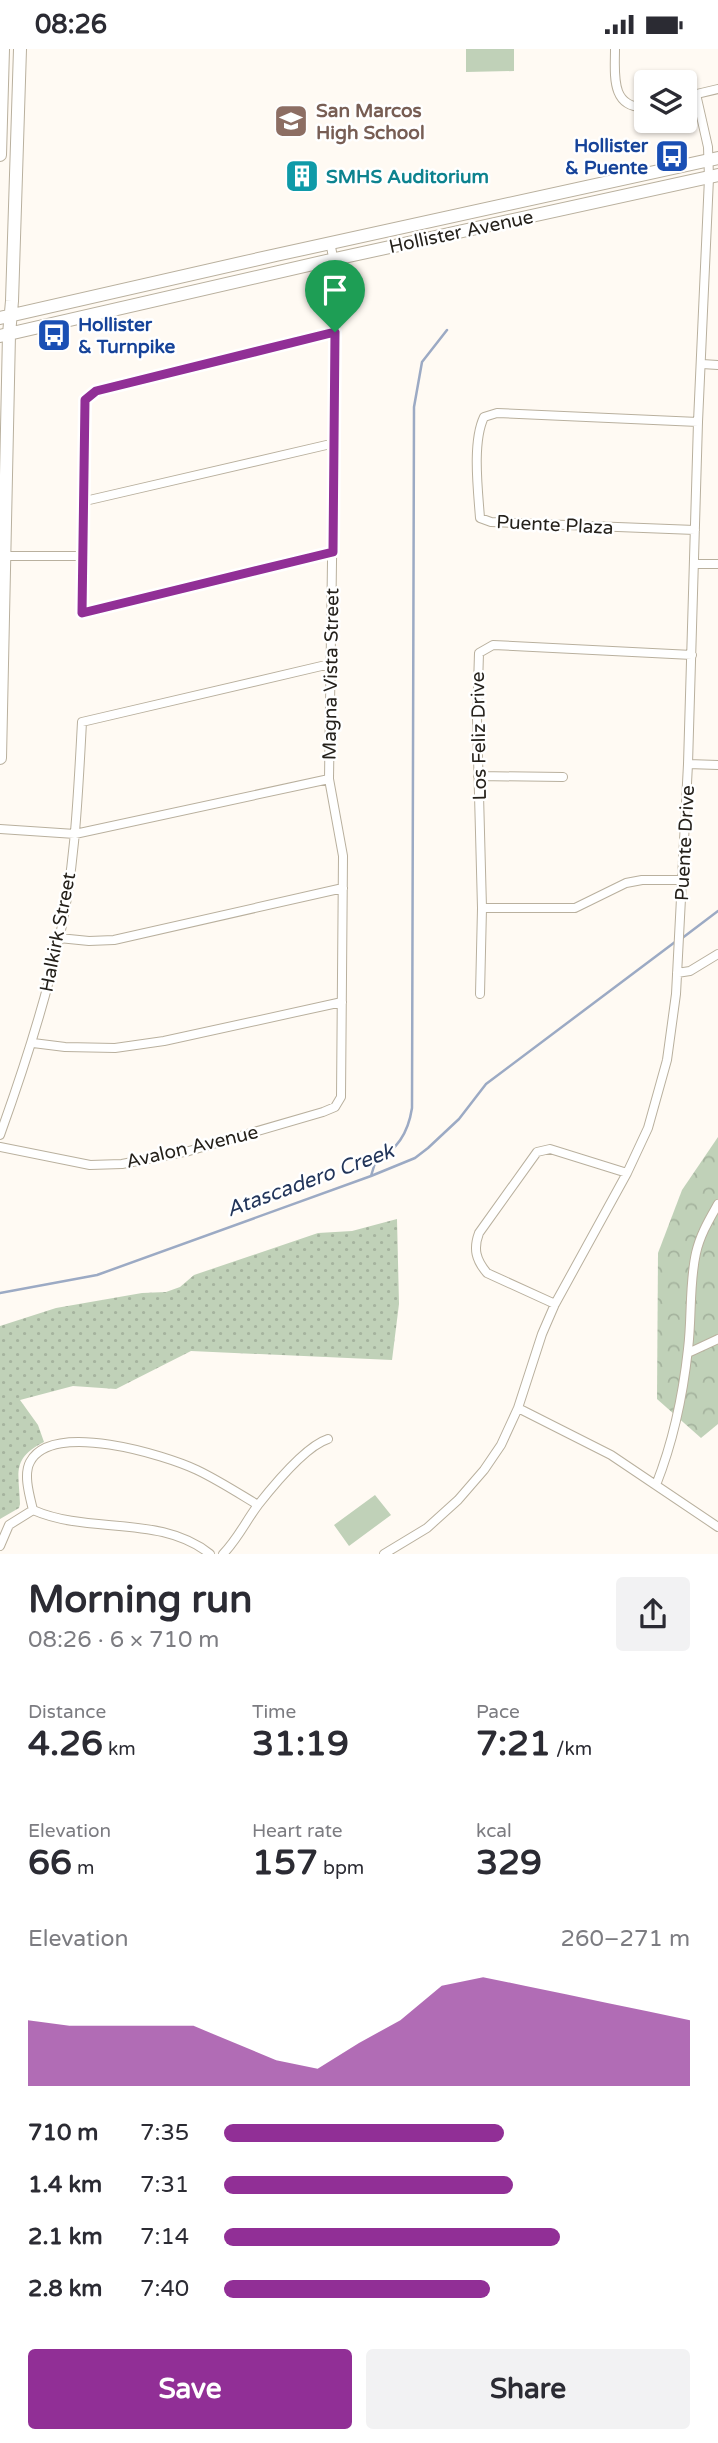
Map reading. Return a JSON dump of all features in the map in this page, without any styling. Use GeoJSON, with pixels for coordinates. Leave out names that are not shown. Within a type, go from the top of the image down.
{"type":"FeatureCollection","features":[{"type":"Feature","properties":{"kind":"main road"},"geometry":{"type":"LineString","coordinates":[[0,155],[3,49]]}},
{"type":"Feature","properties":{"kind":"main road"},"geometry":{"type":"LineString","coordinates":[[0,758],[4,335],[20,49]]}},
{"type":"Feature","properties":{"kind":"main road","name":"Hollister Avenue"},"geometry":{"type":"LineString","coordinates":[[6,317],[713,159]]}},
{"type":"Feature","properties":{"kind":"main road","name":"Hollister Avenue"},"geometry":{"type":"LineString","coordinates":[[4,335],[714,176]]}},
{"type":"Feature","properties":{"kind":"street"},"geometry":{"type":"LineString","coordinates":[[615,49],[615,82],[620,97],[634,107]]}},
{"type":"Feature","properties":{"kind":"street"},"geometry":{"type":"LineString","coordinates":[[1,88],[19,88]]}},
{"type":"Feature","properties":{"kind":"street"},"geometry":{"type":"LineString","coordinates":[[697,94],[718,89]]}},
{"type":"Feature","properties":{"kind":"street","name":"Puente Drive"},"geometry":{"type":"LineString","coordinates":[[384,1554],[427,1528],[458,1500],[484,1470],[500,1445],[518,1408],[542,1334],[555,1304],[627,1174],[648,1128],[667,1060],[675,1006],[680,932],[692,655],[698,422],[714,176],[713,159],[697,98]]}},
{"type":"Feature","properties":{"kind":"street","name":"Magna Vista Street"},"geometry":{"type":"LineString","coordinates":[[330,243],[335,259],[335,443],[329,779],[342,856],[341,1097],[338,1103]]}},
{"type":"Feature","properties":{"kind":"street"},"geometry":{"type":"LineString","coordinates":[[333,552],[82,613],[85,400],[96,391],[335,332]]}},
{"type":"Feature","properties":{"kind":"street"},"geometry":{"type":"LineString","coordinates":[[702,364],[718,365]]}},
{"type":"Feature","properties":{"kind":"street","name":"Puente Plaza"},"geometry":{"type":"LineString","coordinates":[[695,530],[477,521],[478,485],[481,416],[497,413],[698,422]]}},
{"type":"Feature","properties":{"kind":"street"},"geometry":{"type":"LineString","coordinates":[[85,501],[335,443]]}},
{"type":"Feature","properties":{"kind":"street"},"geometry":{"type":"LineString","coordinates":[[2,556],[83,556]]}},
{"type":"Feature","properties":{"kind":"street"},"geometry":{"type":"LineString","coordinates":[[695,564],[718,564]]}},
{"type":"Feature","properties":{"kind":"street"},"geometry":{"type":"LineString","coordinates":[[476,640],[485,648]]}},
{"type":"Feature","properties":{"kind":"street","name":"Los Feliz Drive"},"geometry":{"type":"LineString","coordinates":[[480,994],[482,908],[478,776],[479,653],[493,645],[692,655]]}},
{"type":"Feature","properties":{"kind":"street","name":"Halkirk Street"},"geometry":{"type":"LineString","coordinates":[[0,1135],[33,1042],[59,939],[75,834],[82,723],[330,664]]}},
{"type":"Feature","properties":{"kind":"street"},"geometry":{"type":"LineString","coordinates":[[688,764],[718,765]]}},
{"type":"Feature","properties":{"kind":"street"},"geometry":{"type":"LineString","coordinates":[[478,776],[563,777]]}},
{"type":"Feature","properties":{"kind":"street"},"geometry":{"type":"LineString","coordinates":[[0,829],[75,834],[329,779]]}},
{"type":"Feature","properties":{"kind":"street"},"geometry":{"type":"LineString","coordinates":[[482,908],[575,908],[626,883],[642,880],[681,880]]}},
{"type":"Feature","properties":{"kind":"street"},"geometry":{"type":"LineString","coordinates":[[59,939],[114,940],[342,888]]}},
{"type":"Feature","properties":{"kind":"street"},"geometry":{"type":"LineString","coordinates":[[677,973],[690,971],[718,954]]}},
{"type":"Feature","properties":{"kind":"street"},"geometry":{"type":"LineString","coordinates":[[33,1042],[65,1047],[115,1048],[164,1041],[342,1002]]}},
{"type":"Feature","properties":{"kind":"street","name":"Avalon Avenue"},"geometry":{"type":"LineString","coordinates":[[0,1147],[90,1165],[122,1164],[189,1151],[323,1112],[338,1103]]}},
{"type":"Feature","properties":{"kind":"street"},"geometry":{"type":"LineString","coordinates":[[555,1304],[487,1273],[475,1253],[479,1233],[537,1152],[542,1150],[550,1149],[627,1174]]}},
{"type":"Feature","properties":{"kind":"street"},"geometry":{"type":"LineString","coordinates":[[656,1485],[665,1463],[688,1353],[696,1254],[704,1230],[718,1204]]}},
{"type":"Feature","properties":{"kind":"street"},"geometry":{"type":"LineString","coordinates":[[688,1353],[718,1339]]}},
{"type":"Feature","properties":{"kind":"street"},"geometry":{"type":"LineString","coordinates":[[518,1408],[611,1455],[718,1527]]}},
{"type":"Feature","properties":{"kind":"street"},"geometry":{"type":"LineString","coordinates":[[223,1554],[258,1505],[317,1443],[328,1439]]}},
{"type":"Feature","properties":{"kind":"street"},"geometry":{"type":"LineString","coordinates":[[33,1510],[27,1476],[30,1463],[42,1451],[73,1442],[138,1450],[170,1459],[198,1470],[258,1505]]}},
{"type":"Feature","properties":{"kind":"street"},"geometry":{"type":"LineString","coordinates":[[0,1546],[9,1525],[33,1510],[55,1517],[173,1533],[188,1539],[210,1554]]}},
{"type":"Feature","properties":{"kind":"green space"},"geometry":{"type":"Polygon","coordinates":[[[466,49],[514,49],[514,71],[466,72],[466,49]]]}},
{"type":"Feature","properties":{"kind":"green space"},"geometry":{"type":"Polygon","coordinates":[[[718,1137],[718,1424],[701,1438],[657,1399],[658,1253],[682,1190],[718,1137]]]}},
{"type":"Feature","properties":{"kind":"green space"},"geometry":{"type":"Polygon","coordinates":[[[397,1219],[399,1304],[392,1360],[191,1351],[116,1389],[73,1386],[20,1400],[38,1425],[44,1442],[26,1454],[19,1467],[19,1508],[0,1519],[0,1326],[56,1308],[142,1293],[166,1292],[180,1287],[194,1275],[318,1233],[352,1231],[397,1219]]]}},
{"type":"Feature","properties":{"kind":"green space"},"geometry":{"type":"Polygon","coordinates":[[[375,1495],[391,1515],[349,1546],[334,1525],[375,1495]]]}},
{"type":"Feature","properties":{"kind":"waterway"},"geometry":{"type":"LineString","coordinates":[[371,1176],[375,1163],[400,1140],[408,1126],[412,1108],[414,407],[422,362],[447,330]]}},
{"type":"Feature","properties":{"kind":"waterway","name":"Atascadero Creek"},"geometry":{"type":"LineString","coordinates":[[681,939],[718,911]]}},
{"type":"Feature","properties":{"kind":"waterway","name":"Atascadero Creek"},"geometry":{"type":"LineString","coordinates":[[0,1293],[97,1275],[415,1158],[459,1119],[486,1084],[675,942]]}},
{"type":"Feature","properties":{"kind":"place","name":"San Marcos High School"},"geometry":{"type":"Point","coordinates":[291,121]}},
{"type":"Feature","properties":{"kind":"place","name":"Hollister & Puente"},"geometry":{"type":"Point","coordinates":[672,156]}},
{"type":"Feature","properties":{"kind":"place","name":"SMHS Auditorium"},"geometry":{"type":"Point","coordinates":[302,176]}},
{"type":"Feature","properties":{"kind":"place","name":"Hollister & Turnpike"},"geometry":{"type":"Point","coordinates":[54,335]}},
{"type":"Feature","properties":{"kind":"route"},"geometry":{"type":"LineString","coordinates":[[335,332],[333,552],[82,613],[85,400],[96,391],[335,332]]}}]}
